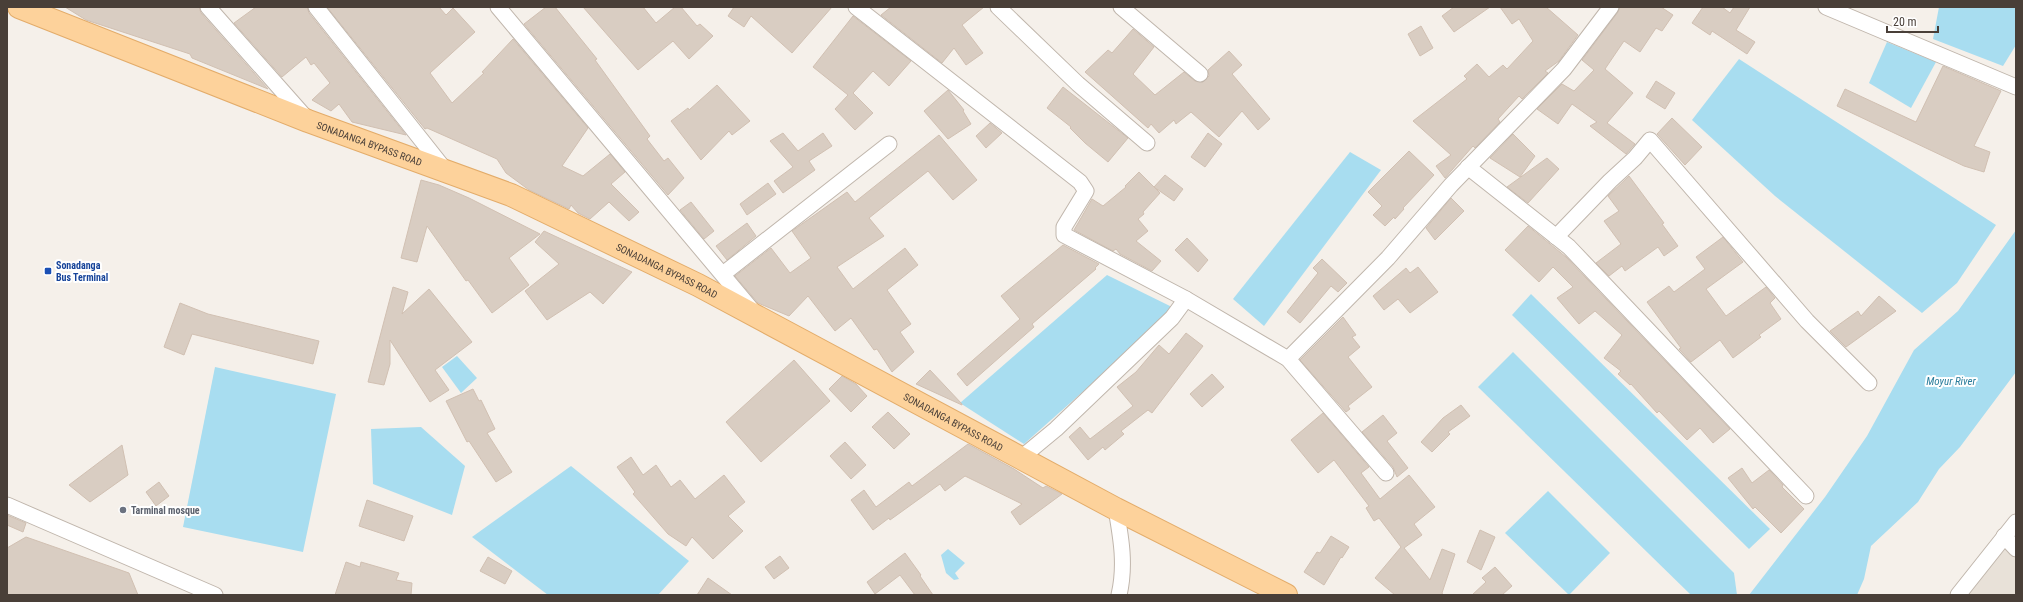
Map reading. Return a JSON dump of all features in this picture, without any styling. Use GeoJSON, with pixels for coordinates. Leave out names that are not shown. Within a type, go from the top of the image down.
{"type":"FeatureCollection","features":[{"type":"Feature","properties":{"kind":"main road","name":"SONADANGA BYPASS ROAD"},"geometry":{"type":"LineString","coordinates":[[19,7],[308,121],[511,195],[698,285],[1116,509],[1286,595]]}},
{"type":"Feature","properties":{"kind":"street"},"geometry":{"type":"LineString","coordinates":[[208,7],[308,121]]}},
{"type":"Feature","properties":{"kind":"street"},"geometry":{"type":"LineString","coordinates":[[316,7],[447,172]]}},
{"type":"Feature","properties":{"kind":"street"},"geometry":{"type":"LineString","coordinates":[[498,7],[723,274],[759,319]]}},
{"type":"Feature","properties":{"kind":"street"},"geometry":{"type":"LineString","coordinates":[[856,7],[1080,182],[1086,191],[1064,227],[1064,235],[1186,299],[1288,359],[1386,473]]}},
{"type":"Feature","properties":{"kind":"street"},"geometry":{"type":"LineString","coordinates":[[998,7],[1078,84],[1147,144]]}},
{"type":"Feature","properties":{"kind":"street"},"geometry":{"type":"LineString","coordinates":[[1121,7],[1200,74]]}},
{"type":"Feature","properties":{"kind":"street"},"geometry":{"type":"LineString","coordinates":[[1288,359],[1388,258],[1468,167],[1564,69],[1611,7]]}},
{"type":"Feature","properties":{"kind":"street"},"geometry":{"type":"LineString","coordinates":[[1826,7],[2016,87]]}},
{"type":"Feature","properties":{"kind":"street"},"geometry":{"type":"LineString","coordinates":[[1556,237],[1610,181],[1635,158],[1650,140],[1807,321],[1869,384]]}},
{"type":"Feature","properties":{"kind":"street"},"geometry":{"type":"LineString","coordinates":[[723,274],[889,144]]}},
{"type":"Feature","properties":{"kind":"street"},"geometry":{"type":"LineString","coordinates":[[1468,167],[1569,247],[1806,496]]}},
{"type":"Feature","properties":{"kind":"street"},"geometry":{"type":"LineString","coordinates":[[1021,458],[1056,429],[1172,318],[1186,299]]}},
{"type":"Feature","properties":{"kind":"street"},"geometry":{"type":"LineString","coordinates":[[7,505],[215,595]]}},
{"type":"Feature","properties":{"kind":"street"},"geometry":{"type":"LineString","coordinates":[[1116,509],[1123,547],[1123,579],[1119,595]]}},
{"type":"Feature","properties":{"kind":"street"},"geometry":{"type":"LineString","coordinates":[[1958,595],[2016,522]]}},
{"type":"Feature","properties":{"kind":"street"},"geometry":{"type":"LineString","coordinates":[[2004,536],[2016,549]]}},
{"type":"Feature","properties":{"kind":"shaded area"},"geometry":{"type":"Polygon","coordinates":[[[2016,526],[2016,595],[1958,595],[2016,526]]]}},
{"type":"Feature","properties":{"kind":"water"},"geometry":{"type":"Polygon","coordinates":[[[1939,7],[2016,7],[2016,45],[2003,66],[1933,39],[1939,7]]]}},
{"type":"Feature","properties":{"kind":"water"},"geometry":{"type":"Polygon","coordinates":[[[1887,42],[1936,62],[1911,108],[1869,83],[1887,42]]]}},
{"type":"Feature","properties":{"kind":"water"},"geometry":{"type":"Polygon","coordinates":[[[1739,59],[1996,225],[1957,283],[1922,313],[1775,196],[1692,120],[1739,59]]]}},
{"type":"Feature","properties":{"kind":"water"},"geometry":{"type":"Polygon","coordinates":[[[1350,152],[1381,170],[1264,326],[1233,299],[1350,152]]]}},
{"type":"Feature","properties":{"kind":"water","name":"Moyur River"},"geometry":{"type":"Polygon","coordinates":[[[2016,230],[2016,372],[1960,447],[1939,469],[1918,502],[1871,546],[1864,579],[1857,595],[1749,595],[1825,497],[1867,436],[1914,350],[1958,311],[2016,230]]]}},
{"type":"Feature","properties":{"kind":"water"},"geometry":{"type":"Polygon","coordinates":[[[1107,275],[1176,309],[1024,444],[960,403],[1107,275]]]}},
{"type":"Feature","properties":{"kind":"water"},"geometry":{"type":"Polygon","coordinates":[[[1531,294],[1770,529],[1749,549],[1512,315],[1531,294]]]}},
{"type":"Feature","properties":{"kind":"water"},"geometry":{"type":"Polygon","coordinates":[[[1513,352],[1734,573],[1737,595],[1691,595],[1478,387],[1513,352]]]}},
{"type":"Feature","properties":{"kind":"water"},"geometry":{"type":"Polygon","coordinates":[[[457,356],[477,378],[461,393],[442,367],[457,356]]]}},
{"type":"Feature","properties":{"kind":"water"},"geometry":{"type":"Polygon","coordinates":[[[215,367],[336,394],[303,552],[183,527],[215,367]]]}},
{"type":"Feature","properties":{"kind":"water"},"geometry":{"type":"Polygon","coordinates":[[[421,427],[465,466],[452,515],[373,484],[371,429],[421,427]]]}},
{"type":"Feature","properties":{"kind":"water"},"geometry":{"type":"Polygon","coordinates":[[[571,466],[689,561],[658,595],[548,595],[472,537],[571,466]]]}},
{"type":"Feature","properties":{"kind":"water"},"geometry":{"type":"Polygon","coordinates":[[[1548,491],[1610,553],[1569,595],[1505,533],[1548,491]]]}},
{"type":"Feature","properties":{"kind":"water"},"geometry":{"type":"Polygon","coordinates":[[[948,549],[965,563],[955,573],[959,579],[954,580],[946,573],[941,555],[948,549]]]}},
{"type":"Feature","properties":{"kind":"building"},"geometry":{"type":"Polygon","coordinates":[[[65,7],[199,7],[201,13],[268,89],[192,58],[190,54],[86,20],[65,7]]]}},
{"type":"Feature","properties":{"kind":"building"},"geometry":{"type":"Polygon","coordinates":[[[256,7],[307,7],[309,13],[406,135],[352,122],[339,104],[331,111],[312,100],[330,83],[314,63],[311,65],[306,57],[282,77],[234,23],[256,7]]]}},
{"type":"Feature","properties":{"kind":"building"},"geometry":{"type":"Polygon","coordinates":[[[327,7],[439,7],[446,15],[453,8],[475,32],[430,73],[452,103],[484,73],[482,72],[513,39],[588,128],[562,166],[583,176],[610,154],[625,172],[611,184],[639,212],[629,221],[609,202],[590,219],[578,213],[571,205],[569,209],[529,190],[506,173],[497,159],[427,128],[425,129],[327,7]]]}},
{"type":"Feature","properties":{"kind":"building"},"geometry":{"type":"Polygon","coordinates":[[[546,7],[555,7],[597,59],[595,60],[650,136],[647,139],[664,161],[668,158],[684,178],[668,195],[524,24],[546,7]]]}},
{"type":"Feature","properties":{"kind":"building"},"geometry":{"type":"Polygon","coordinates":[[[583,7],[643,7],[656,23],[675,7],[681,7],[697,26],[700,24],[713,36],[689,59],[673,41],[638,70],[583,7]]]}},
{"type":"Feature","properties":{"kind":"building"},"geometry":{"type":"Polygon","coordinates":[[[734,7],[832,7],[792,53],[751,16],[744,27],[728,16],[734,7]]]}},
{"type":"Feature","properties":{"kind":"building"},"geometry":{"type":"Polygon","coordinates":[[[891,7],[984,7],[962,25],[983,53],[966,65],[954,48],[942,63],[881,15],[891,7]]]}},
{"type":"Feature","properties":{"kind":"building"},"geometry":{"type":"Polygon","coordinates":[[[1454,7],[1490,7],[1454,32],[1442,16],[1454,7]]]}},
{"type":"Feature","properties":{"kind":"building"},"geometry":{"type":"Polygon","coordinates":[[[1500,7],[1546,7],[1578,35],[1559,61],[1545,71],[1548,73],[1522,99],[1519,96],[1498,119],[1500,122],[1475,148],[1473,146],[1445,178],[1436,166],[1451,155],[1413,121],[1467,79],[1464,76],[1477,64],[1489,77],[1503,65],[1507,69],[1533,41],[1519,19],[1512,24],[1500,7]]]}},
{"type":"Feature","properties":{"kind":"building"},"geometry":{"type":"Polygon","coordinates":[[[1620,7],[1661,7],[1673,15],[1662,31],[1656,28],[1640,52],[1624,41],[1605,69],[1633,93],[1607,123],[1635,144],[1626,154],[1590,126],[1597,122],[1572,104],[1558,124],[1537,109],[1562,84],[1574,91],[1594,70],[1582,60],[1618,12],[1620,7]]]}},
{"type":"Feature","properties":{"kind":"building"},"geometry":{"type":"Polygon","coordinates":[[[1703,7],[1722,7],[1730,13],[1734,7],[1750,7],[1736,30],[1755,42],[1747,54],[1712,31],[1710,35],[1692,23],[1703,7]]]}},
{"type":"Feature","properties":{"kind":"building"},"geometry":{"type":"Polygon","coordinates":[[[853,16],[911,61],[889,86],[873,71],[853,93],[873,113],[855,130],[835,109],[848,95],[813,67],[853,16]]]}},
{"type":"Feature","properties":{"kind":"building"},"geometry":{"type":"Polygon","coordinates":[[[1421,26],[1433,48],[1420,56],[1408,34],[1421,26]]]}},
{"type":"Feature","properties":{"kind":"building"},"geometry":{"type":"Polygon","coordinates":[[[1133,29],[1154,47],[1133,74],[1155,95],[1184,72],[1195,81],[1203,82],[1209,76],[1208,70],[1229,51],[1242,65],[1232,74],[1270,119],[1258,130],[1242,111],[1219,137],[1191,112],[1176,124],[1174,120],[1159,133],[1151,124],[1148,128],[1085,72],[1108,50],[1112,53],[1133,29]]]}},
{"type":"Feature","properties":{"kind":"building"},"geometry":{"type":"Polygon","coordinates":[[[1943,66],[2001,91],[1974,146],[1990,152],[1984,172],[1964,166],[1837,106],[1845,89],[1916,122],[1943,66]]]}},
{"type":"Feature","properties":{"kind":"building"},"geometry":{"type":"Polygon","coordinates":[[[1656,81],[1675,93],[1665,109],[1646,97],[1656,81]]]}},
{"type":"Feature","properties":{"kind":"building"},"geometry":{"type":"Polygon","coordinates":[[[717,85],[750,121],[732,135],[729,131],[701,160],[671,121],[688,108],[689,110],[717,85]]]}},
{"type":"Feature","properties":{"kind":"building"},"geometry":{"type":"Polygon","coordinates":[[[1063,87],[1128,138],[1108,162],[1085,143],[1070,128],[1071,127],[1047,108],[1063,87]]]}},
{"type":"Feature","properties":{"kind":"building"},"geometry":{"type":"Polygon","coordinates":[[[948,90],[964,110],[963,111],[971,124],[948,139],[924,111],[948,90]]]}},
{"type":"Feature","properties":{"kind":"building"},"geometry":{"type":"Polygon","coordinates":[[[1672,118],[1702,147],[1685,165],[1657,134],[1672,118]]]}},
{"type":"Feature","properties":{"kind":"building"},"geometry":{"type":"Polygon","coordinates":[[[990,123],[1002,133],[986,148],[976,136],[990,123]]]}},
{"type":"Feature","properties":{"kind":"building"},"geometry":{"type":"Polygon","coordinates":[[[783,133],[798,151],[823,133],[832,146],[809,161],[815,170],[783,193],[774,181],[793,167],[770,141],[783,133]]]}},
{"type":"Feature","properties":{"kind":"building"},"geometry":{"type":"Polygon","coordinates":[[[1208,133],[1222,144],[1205,167],[1191,157],[1208,133]]]}},
{"type":"Feature","properties":{"kind":"building"},"geometry":{"type":"Polygon","coordinates":[[[1513,134],[1535,156],[1520,177],[1490,158],[1513,134]]]}},
{"type":"Feature","properties":{"kind":"building"},"geometry":{"type":"Polygon","coordinates":[[[939,135],[977,180],[953,200],[928,171],[869,218],[884,236],[837,267],[853,289],[905,248],[918,265],[887,290],[911,324],[900,332],[914,352],[892,372],[877,349],[874,350],[851,318],[835,331],[808,296],[789,316],[758,303],[735,276],[771,248],[790,273],[811,258],[792,231],[847,192],[855,202],[939,135]]]}},
{"type":"Feature","properties":{"kind":"building"},"geometry":{"type":"Polygon","coordinates":[[[1409,151],[1434,175],[1403,208],[1404,209],[1395,219],[1394,217],[1385,226],[1373,215],[1382,206],[1368,192],[1409,151]]]}},
{"type":"Feature","properties":{"kind":"building"},"geometry":{"type":"Polygon","coordinates":[[[1547,158],[1559,169],[1528,203],[1507,187],[1547,158]]]}},
{"type":"Feature","properties":{"kind":"building"},"geometry":{"type":"Polygon","coordinates":[[[1139,172],[1160,193],[1143,212],[1144,214],[1138,219],[1148,231],[1136,241],[1161,261],[1152,271],[1120,254],[1116,249],[1113,251],[1074,230],[1092,199],[1103,206],[1126,187],[1125,186],[1139,172]]]}},
{"type":"Feature","properties":{"kind":"building"},"geometry":{"type":"Polygon","coordinates":[[[1165,175],[1183,189],[1174,201],[1154,187],[1165,175]]]}},
{"type":"Feature","properties":{"kind":"building"},"geometry":{"type":"Polygon","coordinates":[[[1629,176],[1664,223],[1662,224],[1678,246],[1664,256],[1658,247],[1625,271],[1622,266],[1609,276],[1596,263],[1621,244],[1604,221],[1619,211],[1608,196],[1629,176]]]}},
{"type":"Feature","properties":{"kind":"building"},"geometry":{"type":"Polygon","coordinates":[[[421,180],[439,185],[469,198],[540,234],[509,258],[529,285],[492,313],[468,280],[466,281],[427,226],[417,262],[401,258],[421,180]]]}},
{"type":"Feature","properties":{"kind":"building"},"geometry":{"type":"Polygon","coordinates":[[[768,183],[776,194],[747,215],[740,204],[768,183]]]}},
{"type":"Feature","properties":{"kind":"building"},"geometry":{"type":"Polygon","coordinates":[[[1451,198],[1464,211],[1435,240],[1426,228],[1451,198]]]}},
{"type":"Feature","properties":{"kind":"building"},"geometry":{"type":"Polygon","coordinates":[[[691,202],[714,231],[704,239],[680,210],[691,202]]]}},
{"type":"Feature","properties":{"kind":"building"},"geometry":{"type":"Polygon","coordinates":[[[747,223],[756,236],[727,260],[716,246],[747,223]]]}},
{"type":"Feature","properties":{"kind":"building"},"geometry":{"type":"Polygon","coordinates":[[[1528,226],[1566,257],[1730,429],[1713,443],[1700,428],[1687,440],[1659,411],[1657,413],[1631,384],[1630,385],[1618,374],[1621,371],[1604,358],[1622,335],[1595,311],[1579,324],[1557,298],[1573,287],[1553,267],[1539,282],[1505,250],[1528,226]]]}},
{"type":"Feature","properties":{"kind":"building"},"geometry":{"type":"Polygon","coordinates":[[[544,231],[632,272],[603,304],[590,292],[547,320],[525,291],[559,264],[535,242],[544,231]]]}},
{"type":"Feature","properties":{"kind":"building"},"geometry":{"type":"Polygon","coordinates":[[[1723,237],[1743,262],[1706,289],[1726,316],[1766,287],[1775,298],[1770,303],[1781,319],[1759,335],[1761,337],[1733,358],[1720,340],[1691,362],[1679,349],[1681,348],[1647,302],[1669,286],[1674,292],[1705,269],[1696,257],[1723,237]]]}},
{"type":"Feature","properties":{"kind":"building"},"geometry":{"type":"Polygon","coordinates":[[[1187,238],[1208,260],[1198,272],[1175,250],[1187,238]]]}},
{"type":"Feature","properties":{"kind":"building"},"geometry":{"type":"Polygon","coordinates":[[[1063,245],[1099,264],[1095,268],[1096,269],[1032,324],[1034,327],[967,386],[957,374],[1020,319],[1001,296],[1063,245]]]}},
{"type":"Feature","properties":{"kind":"building"},"geometry":{"type":"Polygon","coordinates":[[[1322,259],[1347,283],[1338,292],[1331,286],[1300,323],[1287,312],[1318,273],[1313,268],[1322,259]]]}},
{"type":"Feature","properties":{"kind":"building"},"geometry":{"type":"Polygon","coordinates":[[[1418,267],[1438,292],[1410,313],[1398,299],[1384,310],[1373,296],[1406,268],[1410,273],[1418,267]]]}},
{"type":"Feature","properties":{"kind":"building"},"geometry":{"type":"Polygon","coordinates":[[[393,287],[408,292],[402,314],[429,289],[472,342],[435,370],[449,390],[430,402],[390,340],[390,364],[384,385],[368,382],[393,287]]]}},
{"type":"Feature","properties":{"kind":"building"},"geometry":{"type":"Polygon","coordinates":[[[1879,296],[1896,311],[1846,347],[1830,331],[1858,311],[1861,316],[1879,296]]]}},
{"type":"Feature","properties":{"kind":"building"},"geometry":{"type":"Polygon","coordinates":[[[180,303],[208,314],[319,341],[313,364],[192,334],[184,355],[164,347],[180,303]]]}},
{"type":"Feature","properties":{"kind":"building"},"geometry":{"type":"Polygon","coordinates":[[[1343,317],[1356,335],[1352,337],[1360,347],[1348,357],[1372,387],[1348,406],[1350,409],[1346,412],[1300,360],[1343,317]]]}},
{"type":"Feature","properties":{"kind":"building"},"geometry":{"type":"Polygon","coordinates":[[[1186,333],[1203,346],[1152,413],[1148,410],[1121,431],[1124,434],[1105,450],[1103,447],[1088,460],[1069,437],[1080,427],[1090,439],[1133,406],[1117,387],[1136,372],[1159,345],[1169,354],[1186,333]]]}},
{"type":"Feature","properties":{"kind":"building"},"geometry":{"type":"Polygon","coordinates":[[[794,360],[830,401],[761,462],[726,422],[794,360]]]}},
{"type":"Feature","properties":{"kind":"building"},"geometry":{"type":"Polygon","coordinates":[[[930,370],[962,404],[962,405],[916,384],[930,370]]]}},
{"type":"Feature","properties":{"kind":"building"},"geometry":{"type":"Polygon","coordinates":[[[1212,374],[1224,387],[1202,407],[1190,394],[1212,374]]]}},
{"type":"Feature","properties":{"kind":"building"},"geometry":{"type":"Polygon","coordinates":[[[842,376],[856,384],[867,396],[851,412],[829,389],[842,376]]]}},
{"type":"Feature","properties":{"kind":"building"},"geometry":{"type":"Polygon","coordinates":[[[473,389],[479,401],[481,400],[495,429],[487,433],[512,472],[496,482],[469,441],[467,442],[446,401],[473,389]]]}},
{"type":"Feature","properties":{"kind":"building"},"geometry":{"type":"Polygon","coordinates":[[[1461,405],[1470,416],[1448,432],[1450,434],[1432,452],[1421,442],[1443,418],[1461,405]]]}},
{"type":"Feature","properties":{"kind":"building"},"geometry":{"type":"Polygon","coordinates":[[[888,412],[910,434],[894,449],[872,427],[888,412]]]}},
{"type":"Feature","properties":{"kind":"building"},"geometry":{"type":"Polygon","coordinates":[[[1323,413],[1369,467],[1361,473],[1380,499],[1409,475],[1435,507],[1414,524],[1422,535],[1404,548],[1430,580],[1442,549],[1455,554],[1442,593],[1443,595],[1395,595],[1375,578],[1401,547],[1379,518],[1374,521],[1366,508],[1369,506],[1334,460],[1318,473],[1291,440],[1323,413]]]}},
{"type":"Feature","properties":{"kind":"building"},"geometry":{"type":"Polygon","coordinates":[[[1383,415],[1397,433],[1387,441],[1408,468],[1397,477],[1393,467],[1362,432],[1383,415]]]}},
{"type":"Feature","properties":{"kind":"building"},"geometry":{"type":"Polygon","coordinates":[[[845,442],[866,465],[851,479],[830,456],[845,442]]]}},
{"type":"Feature","properties":{"kind":"building"},"geometry":{"type":"Polygon","coordinates":[[[968,444],[1014,469],[1043,488],[1046,486],[1062,494],[1020,525],[1011,512],[1022,504],[965,476],[945,491],[940,484],[890,520],[889,518],[873,530],[851,500],[864,490],[876,507],[909,482],[912,486],[968,444]]]}},
{"type":"Feature","properties":{"kind":"building"},"geometry":{"type":"Polygon","coordinates":[[[122,445],[128,475],[90,502],[69,485],[122,445]]]}},
{"type":"Feature","properties":{"kind":"building"},"geometry":{"type":"Polygon","coordinates":[[[631,457],[643,475],[656,465],[671,487],[680,480],[695,499],[724,475],[745,502],[728,516],[743,531],[713,559],[692,537],[686,546],[668,534],[633,494],[635,492],[617,467],[631,457]]]}},
{"type":"Feature","properties":{"kind":"building"},"geometry":{"type":"Polygon","coordinates":[[[1742,468],[1752,483],[1769,470],[1783,485],[1782,487],[1804,509],[1781,533],[1755,507],[1753,509],[1728,478],[1742,468]]]}},
{"type":"Feature","properties":{"kind":"building"},"geometry":{"type":"Polygon","coordinates":[[[159,482],[169,496],[156,506],[146,492],[159,482]]]}},
{"type":"Feature","properties":{"kind":"building"},"geometry":{"type":"Polygon","coordinates":[[[367,500],[413,516],[404,541],[359,526],[367,500]]]}},
{"type":"Feature","properties":{"kind":"building"},"geometry":{"type":"Polygon","coordinates":[[[7,515],[26,523],[23,532],[7,525],[7,515]]]}},
{"type":"Feature","properties":{"kind":"building"},"geometry":{"type":"Polygon","coordinates":[[[1480,530],[1495,537],[1481,570],[1467,562],[1480,530]]]}},
{"type":"Feature","properties":{"kind":"building"},"geometry":{"type":"Polygon","coordinates":[[[1331,536],[1349,547],[1324,585],[1304,572],[1317,552],[1320,553],[1331,536]]]}},
{"type":"Feature","properties":{"kind":"building"},"geometry":{"type":"Polygon","coordinates":[[[26,537],[129,573],[138,595],[7,595],[7,548],[26,537]]]}},
{"type":"Feature","properties":{"kind":"building"},"geometry":{"type":"Polygon","coordinates":[[[905,553],[933,595],[915,595],[900,575],[875,594],[867,582],[905,553]]]}},
{"type":"Feature","properties":{"kind":"building"},"geometry":{"type":"Polygon","coordinates":[[[780,556],[789,568],[774,579],[765,567],[780,556]]]}},
{"type":"Feature","properties":{"kind":"building"},"geometry":{"type":"Polygon","coordinates":[[[488,557],[512,571],[505,584],[480,571],[488,557]]]}},
{"type":"Feature","properties":{"kind":"building"},"geometry":{"type":"Polygon","coordinates":[[[346,562],[360,567],[361,562],[399,573],[396,580],[412,583],[411,595],[335,595],[346,562]]]}},
{"type":"Feature","properties":{"kind":"building"},"geometry":{"type":"Polygon","coordinates":[[[1495,567],[1512,586],[1502,595],[1472,595],[1486,582],[1482,578],[1495,567]]]}},
{"type":"Feature","properties":{"kind":"building"},"geometry":{"type":"Polygon","coordinates":[[[708,578],[732,595],[697,595],[708,578]]]}},
{"type":"Feature","properties":{"kind":"place","name":"Sonadanga Bus Terminal"},"geometry":{"type":"Point","coordinates":[48,271]}},
{"type":"Feature","properties":{"kind":"place","name":"Tarminal mosque"},"geometry":{"type":"Point","coordinates":[123,510]}}]}
